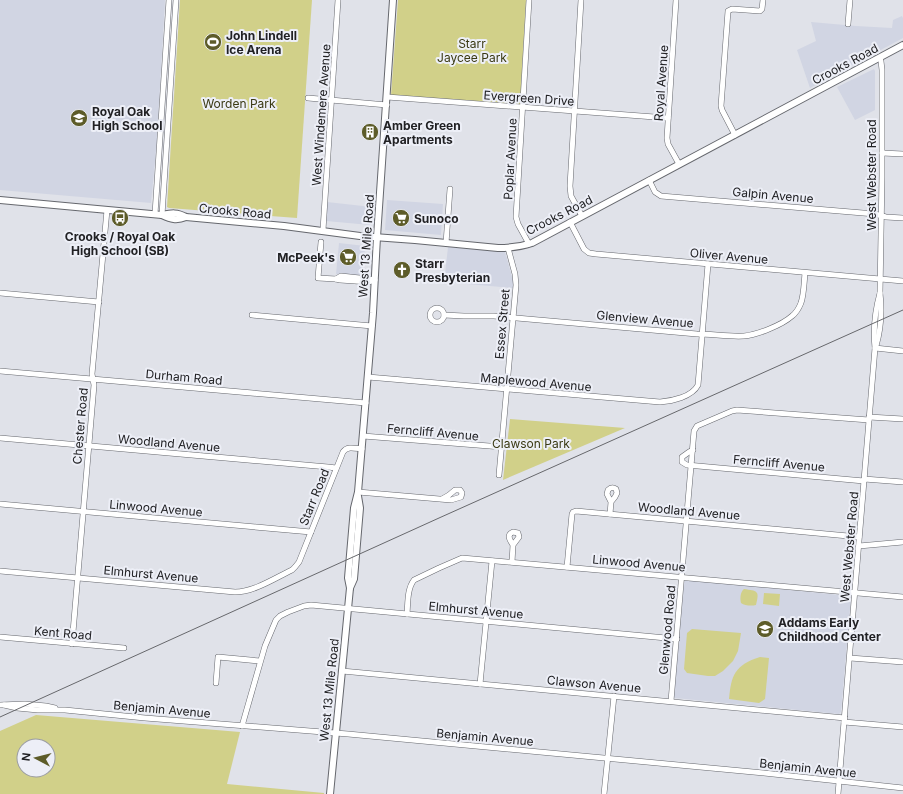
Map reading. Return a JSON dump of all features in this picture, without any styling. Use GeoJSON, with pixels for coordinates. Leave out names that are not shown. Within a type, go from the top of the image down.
{"type":"FeatureCollection","features":[{"type":"Feature","properties":{"kind":"main road","name":"West 13 Mile Road"},"geometry":{"type":"LineString","coordinates":[[330,794],[350,588],[354,579],[360,508],[358,492],[372,326],[393,0]]}},
{"type":"Feature","properties":{"kind":"main road","name":"Crooks Road"},"geometry":{"type":"LineString","coordinates":[[0,200],[162,215],[171,213],[180,214],[186,217],[323,230],[378,237],[508,248],[519,247],[529,244],[903,45]]}},
{"type":"Feature","properties":{"kind":"street"},"geometry":{"type":"LineString","coordinates":[[155,214],[169,0]]}},
{"type":"Feature","properties":{"kind":"street"},"geometry":{"type":"LineString","coordinates":[[162,215],[176,0]]}},
{"type":"Feature","properties":{"kind":"street","name":"West Windemere Avenue"},"geometry":{"type":"LineString","coordinates":[[323,230],[338,0]]}},
{"type":"Feature","properties":{"kind":"street","name":"Poplar Avenue"},"geometry":{"type":"LineString","coordinates":[[529,0],[516,217],[518,224],[529,244]]}},
{"type":"Feature","properties":{"kind":"street"},"geometry":{"type":"LineString","coordinates":[[581,0],[570,191],[582,216]]}},
{"type":"Feature","properties":{"kind":"street","name":"Royal Avenue"},"geometry":{"type":"LineString","coordinates":[[676,0],[668,118],[668,141],[679,164]]}},
{"type":"Feature","properties":{"kind":"street"},"geometry":{"type":"LineString","coordinates":[[735,135],[721,106],[728,11],[732,9],[760,11],[762,9],[763,0]]}},
{"type":"Feature","properties":{"kind":"street"},"geometry":{"type":"LineString","coordinates":[[848,24],[850,0]]}},
{"type":"Feature","properties":{"kind":"street"},"geometry":{"type":"LineString","coordinates":[[168,18],[175,18]]}},
{"type":"Feature","properties":{"kind":"street"},"geometry":{"type":"LineString","coordinates":[[166,43],[173,43]]}},
{"type":"Feature","properties":{"kind":"street","name":"West Webster Road"},"geometry":{"type":"LineString","coordinates":[[838,794],[875,348],[879,336],[881,305],[882,64],[880,58]]}},
{"type":"Feature","properties":{"kind":"street"},"geometry":{"type":"LineString","coordinates":[[308,98],[386,105]]}},
{"type":"Feature","properties":{"kind":"street","name":"Evergreen Drive"},"geometry":{"type":"LineString","coordinates":[[387,98],[668,118]]}},
{"type":"Feature","properties":{"kind":"street"},"geometry":{"type":"LineString","coordinates":[[162,109],[169,110]]}},
{"type":"Feature","properties":{"kind":"street"},"geometry":{"type":"LineString","coordinates":[[159,151],[164,152],[166,155]]}},
{"type":"Feature","properties":{"kind":"street"},"geometry":{"type":"LineString","coordinates":[[882,152],[903,154]]}},
{"type":"Feature","properties":{"kind":"street","name":"Galpin Avenue"},"geometry":{"type":"LineString","coordinates":[[649,180],[655,192],[660,196],[875,214],[903,218]]}},
{"type":"Feature","properties":{"kind":"street"},"geometry":{"type":"LineString","coordinates":[[446,243],[450,189]]}},
{"type":"Feature","properties":{"kind":"street"},"geometry":{"type":"LineString","coordinates":[[156,192],[164,192]]}},
{"type":"Feature","properties":{"kind":"street","name":"Chester Road"},"geometry":{"type":"LineString","coordinates":[[72,644],[94,385],[92,374],[107,210]]}},
{"type":"Feature","properties":{"kind":"street","name":"Oliver Avenue"},"geometry":{"type":"LineString","coordinates":[[570,222],[584,249],[592,254],[903,281]]}},
{"type":"Feature","properties":{"kind":"street"},"geometry":{"type":"LineString","coordinates":[[321,242],[318,278],[336,279],[341,276],[375,280]]}},
{"type":"Feature","properties":{"kind":"street","name":"Essex Street"},"geometry":{"type":"LineString","coordinates":[[500,475],[516,282],[508,248]]}},
{"type":"Feature","properties":{"kind":"street"},"geometry":{"type":"LineString","coordinates":[[702,334],[708,264]]}},
{"type":"Feature","properties":{"kind":"street","name":"Glenview Avenue"},"geometry":{"type":"LineString","coordinates":[[444,315],[494,316],[702,334],[738,336],[750,335],[767,330],[788,319],[796,312],[803,294],[805,272]]}},
{"type":"Feature","properties":{"kind":"street"},"geometry":{"type":"LineString","coordinates":[[0,293],[99,302]]}},
{"type":"Feature","properties":{"kind":"street"},"geometry":{"type":"LineString","coordinates":[[252,315],[372,326]]}},
{"type":"Feature","properties":{"kind":"street","name":"Maplewood Avenue"},"geometry":{"type":"LineString","coordinates":[[368,377],[669,402],[694,391],[698,385],[702,334]]}},
{"type":"Feature","properties":{"kind":"street"},"geometry":{"type":"LineString","coordinates":[[875,348],[903,351]]}},
{"type":"Feature","properties":{"kind":"street","name":"Durham Road"},"geometry":{"type":"LineString","coordinates":[[0,371],[366,403]]}},
{"type":"Feature","properties":{"kind":"street","name":"Glenwood Road"},"geometry":{"type":"LineString","coordinates":[[671,701],[694,431],[697,426],[737,410],[869,418]]}},
{"type":"Feature","properties":{"kind":"street"},"geometry":{"type":"LineString","coordinates":[[869,418],[903,420]]}},
{"type":"Feature","properties":{"kind":"street","name":"Ferncliff Avenue"},"geometry":{"type":"LineString","coordinates":[[363,436],[502,448]]}},
{"type":"Feature","properties":{"kind":"street","name":"Woodland Avenue"},"geometry":{"type":"LineString","coordinates":[[0,438],[336,468]]}},
{"type":"Feature","properties":{"kind":"street","name":"Starr Road"},"geometry":{"type":"LineString","coordinates":[[296,567],[343,452],[346,449],[351,448],[362,449]]}},
{"type":"Feature","properties":{"kind":"street","name":"Glenwood Road"},"geometry":{"type":"LineString","coordinates":[[691,466],[682,462],[682,458],[683,455],[693,450]]}},
{"type":"Feature","properties":{"kind":"street","name":"Ferncliff Avenue"},"geometry":{"type":"LineString","coordinates":[[691,466],[903,482]]}},
{"type":"Feature","properties":{"kind":"street"},"geometry":{"type":"LineString","coordinates":[[358,492],[442,499]]}},
{"type":"Feature","properties":{"kind":"street"},"geometry":{"type":"LineString","coordinates":[[610,514],[611,502]]}},
{"type":"Feature","properties":{"kind":"street","name":"Linwood Avenue"},"geometry":{"type":"LineString","coordinates":[[0,504],[311,532]]}},
{"type":"Feature","properties":{"kind":"street","name":"Woodland Avenue"},"geometry":{"type":"LineString","coordinates":[[568,567],[572,514],[576,511],[860,537]]}},
{"type":"Feature","properties":{"kind":"street"},"geometry":{"type":"LineString","coordinates":[[859,546],[903,542]]}},
{"type":"Feature","properties":{"kind":"street"},"geometry":{"type":"LineString","coordinates":[[512,562],[513,545]]}},
{"type":"Feature","properties":{"kind":"street","name":"Linwood Avenue"},"geometry":{"type":"LineString","coordinates":[[407,614],[411,583],[416,578],[460,559],[512,562],[903,597]]}},
{"type":"Feature","properties":{"kind":"street"},"geometry":{"type":"LineString","coordinates":[[480,684],[492,561]]}},
{"type":"Feature","properties":{"kind":"street","name":"Elmhurst Avenue"},"geometry":{"type":"LineString","coordinates":[[0,571],[242,592],[254,588],[296,567]]}},
{"type":"Feature","properties":{"kind":"street","name":"Elmhurst Avenue"},"geometry":{"type":"LineString","coordinates":[[260,661],[276,620],[284,614],[306,605],[677,639]]}},
{"type":"Feature","properties":{"kind":"street","name":"Kent Road"},"geometry":{"type":"LineString","coordinates":[[0,637],[124,648]]}},
{"type":"Feature","properties":{"kind":"street"},"geometry":{"type":"LineString","coordinates":[[216,683],[218,657],[260,661],[242,726]]}},
{"type":"Feature","properties":{"kind":"street"},"geometry":{"type":"LineString","coordinates":[[850,658],[903,662]]}},
{"type":"Feature","properties":{"kind":"street","name":"Clawson Avenue"},"geometry":{"type":"LineString","coordinates":[[342,671],[671,701],[903,727]]}},
{"type":"Feature","properties":{"kind":"street"},"geometry":{"type":"LineString","coordinates":[[604,794],[614,696]]}},
{"type":"Feature","properties":{"kind":"street","name":"Benjamin Avenue"},"geometry":{"type":"LineString","coordinates":[[2,705],[38,710],[65,710],[764,773],[903,788]]}},
{"type":"Feature","properties":{"kind":"shaded area","name":"Royal Oak High School"},"geometry":{"type":"Polygon","coordinates":[[[0,0],[165,0],[157,141],[151,203],[0,190],[0,0]]]}},
{"type":"Feature","properties":{"kind":"shaded area"},"geometry":{"type":"Polygon","coordinates":[[[902,16],[903,38],[810,88],[797,50],[816,41],[811,22],[892,28],[893,20],[902,16]]]}},
{"type":"Feature","properties":{"kind":"shaded area"},"geometry":{"type":"Polygon","coordinates":[[[874,69],[875,110],[855,120],[837,87],[874,69]]]}},
{"type":"Feature","properties":{"kind":"shaded area"},"geometry":{"type":"Polygon","coordinates":[[[387,200],[443,204],[441,235],[385,230],[387,200]]]}},
{"type":"Feature","properties":{"kind":"shaded area"},"geometry":{"type":"Polygon","coordinates":[[[327,202],[372,207],[370,225],[326,221],[327,202]]]}},
{"type":"Feature","properties":{"kind":"shaded area"},"geometry":{"type":"Polygon","coordinates":[[[339,243],[365,246],[363,276],[336,274],[339,243]]]}},
{"type":"Feature","properties":{"kind":"shaded area"},"geometry":{"type":"Polygon","coordinates":[[[448,247],[505,252],[513,280],[513,288],[444,282],[448,247]]]}},
{"type":"Feature","properties":{"kind":"shaded area","name":"Addams Early Childhood Center"},"geometry":{"type":"Polygon","coordinates":[[[688,580],[850,596],[841,712],[839,714],[675,698],[684,583],[688,580]]]}},
{"type":"Feature","properties":{"kind":"green space","name":"Worden Park"},"geometry":{"type":"Polygon","coordinates":[[[180,0],[312,0],[297,218],[167,207],[180,0]]]}},
{"type":"Feature","properties":{"kind":"green space","name":"Starr Jaycee Park"},"geometry":{"type":"Polygon","coordinates":[[[398,0],[526,0],[520,104],[391,95],[398,0]]]}},
{"type":"Feature","properties":{"kind":"green space","name":"Clawson Park"},"geometry":{"type":"Polygon","coordinates":[[[510,419],[625,428],[503,480],[510,419]]]}},
{"type":"Feature","properties":{"kind":"green space"},"geometry":{"type":"Polygon","coordinates":[[[744,589],[756,592],[758,596],[756,605],[748,606],[741,603],[740,598],[744,589]]]}},
{"type":"Feature","properties":{"kind":"green space"},"geometry":{"type":"Polygon","coordinates":[[[764,593],[780,594],[779,606],[763,604],[764,593]]]}},
{"type":"Feature","properties":{"kind":"green space"},"geometry":{"type":"Polygon","coordinates":[[[692,629],[741,633],[738,651],[733,661],[723,671],[715,676],[687,673],[684,669],[687,633],[692,629]]]}},
{"type":"Feature","properties":{"kind":"green space"},"geometry":{"type":"Polygon","coordinates":[[[760,657],[769,658],[765,699],[759,703],[729,699],[731,683],[736,672],[740,667],[760,657]]]}},
{"type":"Feature","properties":{"kind":"green space"},"geometry":{"type":"Polygon","coordinates":[[[36,715],[240,732],[227,784],[324,793],[324,794],[0,794],[0,731],[36,715]]]}},
{"type":"Feature","properties":{"kind":"railway"},"geometry":{"type":"LineString","coordinates":[[0,717],[903,310]]}},
{"type":"Feature","properties":{"kind":"place","name":"John Lindell Ice Arena"},"geometry":{"type":"Point","coordinates":[213,42]}},
{"type":"Feature","properties":{"kind":"place","name":"Royal Oak High School"},"geometry":{"type":"Point","coordinates":[79,118]}},
{"type":"Feature","properties":{"kind":"place","name":"Amber Green Apartments"},"geometry":{"type":"Point","coordinates":[370,132]}},
{"type":"Feature","properties":{"kind":"place","name":"Crooks / Royal Oak High School (SB)"},"geometry":{"type":"Point","coordinates":[120,218]}},
{"type":"Feature","properties":{"kind":"place","name":"Sunoco"},"geometry":{"type":"Point","coordinates":[401,218]}},
{"type":"Feature","properties":{"kind":"place","name":"McPeek's"},"geometry":{"type":"Point","coordinates":[348,257]}},
{"type":"Feature","properties":{"kind":"place","name":"Starr Presbyterian"},"geometry":{"type":"Point","coordinates":[402,270]}},
{"type":"Feature","properties":{"kind":"place","name":"Addams Early Childhood Center"},"geometry":{"type":"Point","coordinates":[765,629]}}]}
